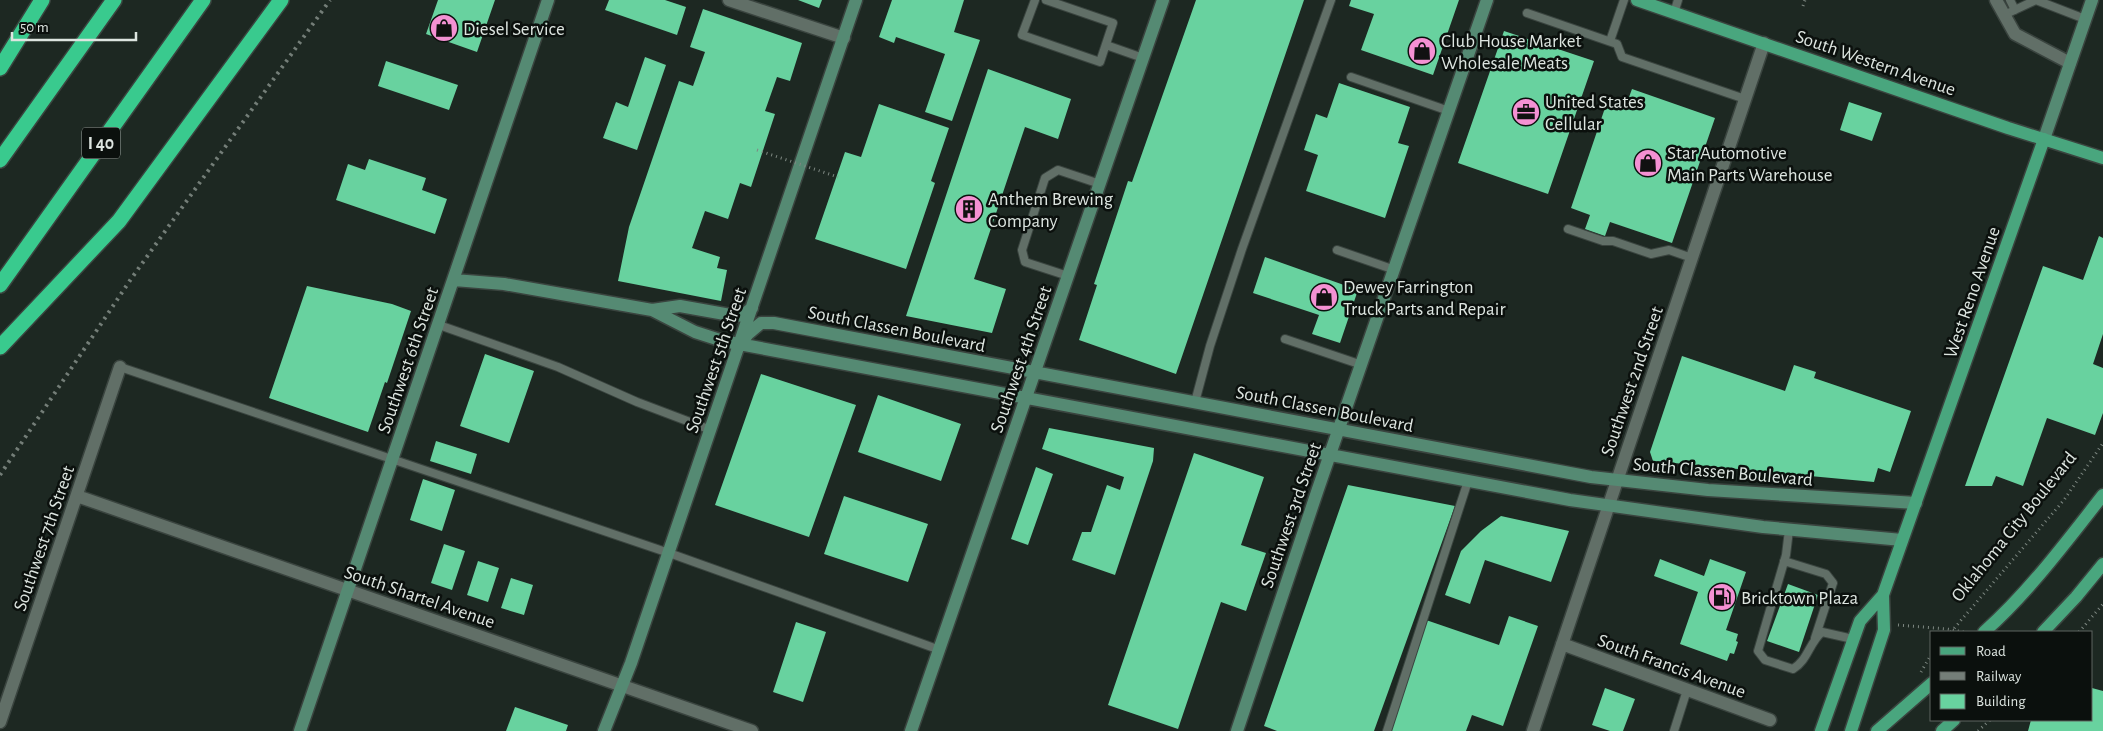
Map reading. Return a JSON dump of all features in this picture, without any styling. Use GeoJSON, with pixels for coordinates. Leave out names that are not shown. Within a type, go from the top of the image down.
{"type":"FeatureCollection","features":[{"type":"Feature","properties":{"kind":"highway"},"geometry":{"type":"LineString","coordinates":[[0,68],[42,0]]}},
{"type":"Feature","properties":{"kind":"highway"},"geometry":{"type":"LineString","coordinates":[[0,160],[114,0]]}},
{"type":"Feature","properties":{"kind":"highway","name":"I 40"},"geometry":{"type":"LineString","coordinates":[[0,285],[203,0]]}},
{"type":"Feature","properties":{"kind":"highway"},"geometry":{"type":"LineString","coordinates":[[0,347],[119,221],[281,0]]}},
{"type":"Feature","properties":{"kind":"main road","name":"South Western Avenue"},"geometry":{"type":"LineString","coordinates":[[1637,0],[2103,158]]}},
{"type":"Feature","properties":{"kind":"main road","name":"West Reno Avenue"},"geometry":{"type":"LineString","coordinates":[[1851,731],[1884,630],[1883,595],[2044,139]]}},
{"type":"Feature","properties":{"kind":"main road"},"geometry":{"type":"LineString","coordinates":[[1985,631],[2000,618],[2058,552],[2103,495]]}},
{"type":"Feature","properties":{"kind":"main road"},"geometry":{"type":"LineString","coordinates":[[2044,631],[2103,564]]}},
{"type":"Feature","properties":{"kind":"main road","name":"West Reno Avenue"},"geometry":{"type":"LineString","coordinates":[[1821,731],[1860,621],[1883,595]]}},
{"type":"Feature","properties":{"kind":"main road"},"geometry":{"type":"LineString","coordinates":[[1877,731],[1930,684]]}},
{"type":"Feature","properties":{"kind":"main road"},"geometry":{"type":"LineString","coordinates":[[1942,731],[1953,721]]}},
{"type":"Feature","properties":{"kind":"street","name":"Southwest 6th Street"},"geometry":{"type":"LineString","coordinates":[[300,731],[548,0]]}},
{"type":"Feature","properties":{"kind":"street"},"geometry":{"type":"LineString","coordinates":[[730,0],[844,38]]}},
{"type":"Feature","properties":{"kind":"street","name":"Southwest 5th Street"},"geometry":{"type":"LineString","coordinates":[[604,731],[669,553],[856,0]]}},
{"type":"Feature","properties":{"kind":"street","name":"Southwest 4th Street"},"geometry":{"type":"LineString","coordinates":[[912,731],[1163,0]]}},
{"type":"Feature","properties":{"kind":"street","name":"Southwest 3rd Street"},"geometry":{"type":"LineString","coordinates":[[1238,731],[1330,455],[1488,0]]}},
{"type":"Feature","properties":{"kind":"street"},"geometry":{"type":"LineString","coordinates":[[1996,0],[2009,13],[2015,34],[2070,63]]}},
{"type":"Feature","properties":{"kind":"street","name":"West Reno Avenue"},"geometry":{"type":"LineString","coordinates":[[2044,139],[2092,0]]}},
{"type":"Feature","properties":{"kind":"street","name":"Southwest 2nd Street"},"geometry":{"type":"LineString","coordinates":[[1533,731],[1764,43]]}},
{"type":"Feature","properties":{"kind":"street"},"geometry":{"type":"LineString","coordinates":[[454,280],[504,284],[652,310],[704,336],[740,344],[1468,481],[1608,506],[1789,530],[1902,540]]}},
{"type":"Feature","properties":{"kind":"street"},"geometry":{"type":"LineString","coordinates":[[652,310],[680,306],[736,316],[752,308]]}},
{"type":"Feature","properties":{"kind":"street","name":"South Classen Boulevard"},"geometry":{"type":"LineString","coordinates":[[740,344],[755,327],[761,323],[767,323],[1591,477],[1708,490],[1916,503]]}},
{"type":"Feature","properties":{"kind":"street","name":"Southwest 7th Street"},"geometry":{"type":"LineString","coordinates":[[0,722],[120,367]]}},
{"type":"Feature","properties":{"kind":"street","name":"South Shartel Avenue"},"geometry":{"type":"LineString","coordinates":[[77,496],[752,731]]}},
{"type":"Feature","properties":{"kind":"street","name":"South Francis Avenue"},"geometry":{"type":"LineString","coordinates":[[1562,644],[1770,720]]}},
{"type":"Feature","properties":{"kind":"lane"},"geometry":{"type":"LineString","coordinates":[[1035,0],[1022,35],[1100,62],[1113,23],[1046,0]]}},
{"type":"Feature","properties":{"kind":"lane"},"geometry":{"type":"LineString","coordinates":[[1195,402],[1210,346],[1245,240],[1332,0]]}},
{"type":"Feature","properties":{"kind":"lane"},"geometry":{"type":"LineString","coordinates":[[1610,41],[1624,0]]}},
{"type":"Feature","properties":{"kind":"lane"},"geometry":{"type":"LineString","coordinates":[[1674,13],[1678,0]]}},
{"type":"Feature","properties":{"kind":"lane"},"geometry":{"type":"LineString","coordinates":[[2009,13],[2010,0]]}},
{"type":"Feature","properties":{"kind":"lane"},"geometry":{"type":"LineString","coordinates":[[2009,13],[2036,0],[2054,3],[2085,20]]}},
{"type":"Feature","properties":{"kind":"lane"},"geometry":{"type":"LineString","coordinates":[[1527,13],[1617,44],[1622,57],[1745,99]]}},
{"type":"Feature","properties":{"kind":"lane"},"geometry":{"type":"LineString","coordinates":[[1106,45],[1143,58]]}},
{"type":"Feature","properties":{"kind":"lane"},"geometry":{"type":"LineString","coordinates":[[1351,77],[1449,111]]}},
{"type":"Feature","properties":{"kind":"lane"},"geometry":{"type":"LineString","coordinates":[[1068,276],[1025,262],[1022,250],[1045,178],[1058,170],[1100,184]]}},
{"type":"Feature","properties":{"kind":"lane"},"geometry":{"type":"LineString","coordinates":[[1568,229],[1651,254],[1669,250],[1692,258]]}},
{"type":"Feature","properties":{"kind":"lane"},"geometry":{"type":"LineString","coordinates":[[1337,250],[1395,270]]}},
{"type":"Feature","properties":{"kind":"lane"},"geometry":{"type":"LineString","coordinates":[[438,325],[558,367],[637,402],[711,430]]}},
{"type":"Feature","properties":{"kind":"lane"},"geometry":{"type":"LineString","coordinates":[[1285,339],[1362,365]]}},
{"type":"Feature","properties":{"kind":"lane"},"geometry":{"type":"LineString","coordinates":[[120,367],[669,553],[940,650]]}},
{"type":"Feature","properties":{"kind":"lane"},"geometry":{"type":"LineString","coordinates":[[1386,731],[1468,481]]}},
{"type":"Feature","properties":{"kind":"lane"},"geometry":{"type":"LineString","coordinates":[[1784,561],[1826,574],[1833,583],[1809,652],[1800,664],[1793,669],[1765,660],[1758,651],[1784,561],[1789,530]]}},
{"type":"Feature","properties":{"kind":"lane"},"geometry":{"type":"LineString","coordinates":[[1814,638],[1822,632],[1853,639]]}},
{"type":"Feature","properties":{"kind":"lane"},"geometry":{"type":"LineString","coordinates":[[1674,731],[1687,690]]}},
{"type":"Feature","properties":{"kind":"path"},"geometry":{"type":"LineString","coordinates":[[1803,6],[1805,0]]}},
{"type":"Feature","properties":{"kind":"path"},"geometry":{"type":"LineString","coordinates":[[757,150],[838,177]]}},
{"type":"Feature","properties":{"kind":"path","name":"Oklahoma City Boulevard"},"geometry":{"type":"LineString","coordinates":[[1952,631],[2064,500],[2103,443]]}},
{"type":"Feature","properties":{"kind":"path"},"geometry":{"type":"LineString","coordinates":[[2080,631],[2103,604]]}},
{"type":"Feature","properties":{"kind":"path"},"geometry":{"type":"LineString","coordinates":[[1897,625],[1952,631]]}},
{"type":"Feature","properties":{"kind":"path"},"geometry":{"type":"LineString","coordinates":[[1915,677],[1922,671],[1930,655]]}},
{"type":"Feature","properties":{"kind":"path"},"geometry":{"type":"LineString","coordinates":[[1978,731],[1989,721]]}},
{"type":"Feature","properties":{"kind":"building"},"geometry":{"type":"Polygon","coordinates":[[[438,0],[495,0],[477,52],[426,34],[438,0]]]}},
{"type":"Feature","properties":{"kind":"building"},"geometry":{"type":"Polygon","coordinates":[[[609,0],[665,0],[686,7],[677,35],[605,10],[609,0]]]}},
{"type":"Feature","properties":{"kind":"building"},"geometry":{"type":"Polygon","coordinates":[[[798,0],[822,0],[819,8],[798,0]]]}},
{"type":"Feature","properties":{"kind":"building"},"geometry":{"type":"Polygon","coordinates":[[[892,0],[964,0],[954,32],[980,40],[952,121],[925,112],[945,54],[896,37],[894,43],[879,37],[892,0]]]}},
{"type":"Feature","properties":{"kind":"building"},"geometry":{"type":"Polygon","coordinates":[[[1196,0],[1304,0],[1176,374],[1079,340],[1097,285],[1094,284],[1128,181],[1132,182],[1196,0]]]}},
{"type":"Feature","properties":{"kind":"building"},"geometry":{"type":"Polygon","coordinates":[[[1351,0],[1459,0],[1433,75],[1361,50],[1374,14],[1349,6],[1351,0]]]}},
{"type":"Feature","properties":{"kind":"building"},"geometry":{"type":"Polygon","coordinates":[[[703,9],[802,43],[790,81],[777,77],[765,111],[775,114],[751,187],[740,183],[728,219],[705,211],[692,248],[720,257],[717,268],[727,270],[721,301],[618,281],[629,227],[679,81],[693,86],[705,52],[690,47],[703,9]]]}},
{"type":"Feature","properties":{"kind":"building"},"geometry":{"type":"Polygon","coordinates":[[[1504,31],[1594,61],[1548,194],[1458,163],[1504,31]]]}},
{"type":"Feature","properties":{"kind":"building"},"geometry":{"type":"Polygon","coordinates":[[[645,57],[666,65],[637,150],[603,138],[616,102],[628,107],[645,57]]]}},
{"type":"Feature","properties":{"kind":"building"},"geometry":{"type":"Polygon","coordinates":[[[386,61],[458,85],[449,110],[378,86],[386,61]]]}},
{"type":"Feature","properties":{"kind":"building","name":"Anthem Brewing Company"},"geometry":{"type":"Polygon","coordinates":[[[988,69],[1071,99],[1058,139],[1025,127],[974,279],[1006,289],[992,333],[906,316],[988,69]]]}},
{"type":"Feature","properties":{"kind":"building"},"geometry":{"type":"Polygon","coordinates":[[[1339,83],[1410,107],[1398,143],[1409,146],[1385,218],[1306,191],[1318,155],[1304,150],[1316,114],[1327,118],[1339,83]]]}},
{"type":"Feature","properties":{"kind":"building"},"geometry":{"type":"Polygon","coordinates":[[[1632,89],[1715,118],[1672,243],[1610,222],[1605,236],[1585,229],[1590,215],[1571,208],[1607,102],[1625,108],[1632,89]]]}},
{"type":"Feature","properties":{"kind":"building"},"geometry":{"type":"Polygon","coordinates":[[[1849,102],[1882,113],[1872,141],[1840,130],[1849,102]]]}},
{"type":"Feature","properties":{"kind":"building"},"geometry":{"type":"Polygon","coordinates":[[[879,104],[949,128],[931,181],[935,183],[906,269],[815,239],[845,152],[861,157],[879,104]]]}},
{"type":"Feature","properties":{"kind":"building"},"geometry":{"type":"Polygon","coordinates":[[[369,159],[426,178],[422,190],[447,199],[435,234],[336,200],[348,164],[365,170],[369,159]]]}},
{"type":"Feature","properties":{"kind":"building"},"geometry":{"type":"Polygon","coordinates":[[[2099,236],[2103,238],[2103,334],[2093,364],[2103,368],[2103,413],[2095,435],[2047,418],[2023,486],[1996,476],[1992,486],[1965,486],[2043,266],[2083,280],[2099,236]]]}},
{"type":"Feature","properties":{"kind":"building"},"geometry":{"type":"Polygon","coordinates":[[[1265,257],[1358,290],[1340,343],[1312,334],[1319,315],[1253,293],[1265,257]]]}},
{"type":"Feature","properties":{"kind":"building"},"geometry":{"type":"Polygon","coordinates":[[[307,286],[392,304],[411,311],[368,432],[269,398],[307,286]]]}},
{"type":"Feature","properties":{"kind":"building"},"geometry":{"type":"Polygon","coordinates":[[[485,354],[534,371],[509,443],[460,426],[485,354]]]}},
{"type":"Feature","properties":{"kind":"building"},"geometry":{"type":"Polygon","coordinates":[[[1682,356],[1785,391],[1794,365],[1816,372],[1814,378],[1911,411],[1890,472],[1878,468],[1874,482],[1653,461],[1650,452],[1682,356]]]}},
{"type":"Feature","properties":{"kind":"building"},"geometry":{"type":"Polygon","coordinates":[[[761,374],[856,405],[809,537],[715,505],[761,374]]]}},
{"type":"Feature","properties":{"kind":"building"},"geometry":{"type":"Polygon","coordinates":[[[878,395],[961,424],[941,481],[858,452],[878,395]]]}},
{"type":"Feature","properties":{"kind":"building"},"geometry":{"type":"Polygon","coordinates":[[[1049,428],[1154,448],[1153,461],[1115,575],[1072,560],[1082,532],[1091,532],[1107,485],[1120,490],[1124,477],[1042,449],[1049,428]]]}},
{"type":"Feature","properties":{"kind":"building"},"geometry":{"type":"Polygon","coordinates":[[[436,441],[477,454],[471,474],[430,461],[436,441]]]}},
{"type":"Feature","properties":{"kind":"building"},"geometry":{"type":"Polygon","coordinates":[[[1194,453],[1264,477],[1241,545],[1266,553],[1246,611],[1221,602],[1178,729],[1108,705],[1194,453]]]}},
{"type":"Feature","properties":{"kind":"building"},"geometry":{"type":"Polygon","coordinates":[[[1036,467],[1053,474],[1028,545],[1011,539],[1036,467]]]}},
{"type":"Feature","properties":{"kind":"building"},"geometry":{"type":"Polygon","coordinates":[[[423,479],[455,490],[442,531],[410,520],[423,479]]]}},
{"type":"Feature","properties":{"kind":"building"},"geometry":{"type":"Polygon","coordinates":[[[1348,485],[1455,506],[1374,731],[1277,731],[1264,726],[1348,485]]]}},
{"type":"Feature","properties":{"kind":"building"},"geometry":{"type":"Polygon","coordinates":[[[844,496],[928,524],[908,582],[824,554],[844,496]]]}},
{"type":"Feature","properties":{"kind":"building"},"geometry":{"type":"Polygon","coordinates":[[[1501,516],[1569,531],[1551,582],[1485,560],[1470,604],[1445,595],[1461,551],[1481,531],[1501,516]]]}},
{"type":"Feature","properties":{"kind":"building"},"geometry":{"type":"Polygon","coordinates":[[[444,544],[465,551],[452,590],[431,583],[444,544]]]}},
{"type":"Feature","properties":{"kind":"building"},"geometry":{"type":"Polygon","coordinates":[[[1660,559],[1704,576],[1710,559],[1746,572],[1726,630],[1738,634],[1736,641],[1738,642],[1734,654],[1730,653],[1727,661],[1680,644],[1698,592],[1654,576],[1660,559]]]}},
{"type":"Feature","properties":{"kind":"building"},"geometry":{"type":"Polygon","coordinates":[[[478,561],[499,568],[488,602],[467,595],[478,561]]]}},
{"type":"Feature","properties":{"kind":"building"},"geometry":{"type":"Polygon","coordinates":[[[511,578],[533,585],[524,615],[501,608],[511,578]]]}},
{"type":"Feature","properties":{"kind":"building"},"geometry":{"type":"Polygon","coordinates":[[[1788,584],[1818,595],[1799,652],[1767,641],[1788,584]]]}},
{"type":"Feature","properties":{"kind":"building"},"geometry":{"type":"Polygon","coordinates":[[[1509,616],[1538,626],[1503,726],[1472,715],[1466,731],[1389,731],[1426,620],[1499,645],[1509,616]]]}},
{"type":"Feature","properties":{"kind":"building"},"geometry":{"type":"Polygon","coordinates":[[[796,622],[826,632],[803,702],[773,692],[796,622]]]}},
{"type":"Feature","properties":{"kind":"building"},"geometry":{"type":"Polygon","coordinates":[[[1605,688],[1635,699],[1623,731],[1610,731],[1592,725],[1605,688]]]}},
{"type":"Feature","properties":{"kind":"building"},"geometry":{"type":"Polygon","coordinates":[[[2093,688],[2103,691],[2103,731],[2028,731],[2031,721],[2093,721],[2093,688]]]}},
{"type":"Feature","properties":{"kind":"building"},"geometry":{"type":"Polygon","coordinates":[[[515,707],[568,725],[566,731],[506,731],[515,707]]]}},
{"type":"Feature","properties":{"kind":"railway"},"geometry":{"type":"LineString","coordinates":[[0,475],[131,279],[330,0]]}},
{"type":"Feature","properties":{"kind":"place","name":"Diesel Service"},"geometry":{"type":"Point","coordinates":[444,28]}},
{"type":"Feature","properties":{"kind":"place","name":"Club House Market Wholesale Meats"},"geometry":{"type":"Point","coordinates":[1422,51]}},
{"type":"Feature","properties":{"kind":"place","name":"United States Cellular"},"geometry":{"type":"Point","coordinates":[1526,112]}},
{"type":"Feature","properties":{"kind":"place","name":"Star Automotive Main Parts Warehouse"},"geometry":{"type":"Point","coordinates":[1648,163]}},
{"type":"Feature","properties":{"kind":"place","name":"Anthem Brewing Company"},"geometry":{"type":"Point","coordinates":[969,209]}},
{"type":"Feature","properties":{"kind":"place","name":"Dewey Farrington Truck Parts and Repair"},"geometry":{"type":"Point","coordinates":[1324,297]}},
{"type":"Feature","properties":{"kind":"place","name":"Bricktown Plaza"},"geometry":{"type":"Point","coordinates":[1722,597]}}]}
